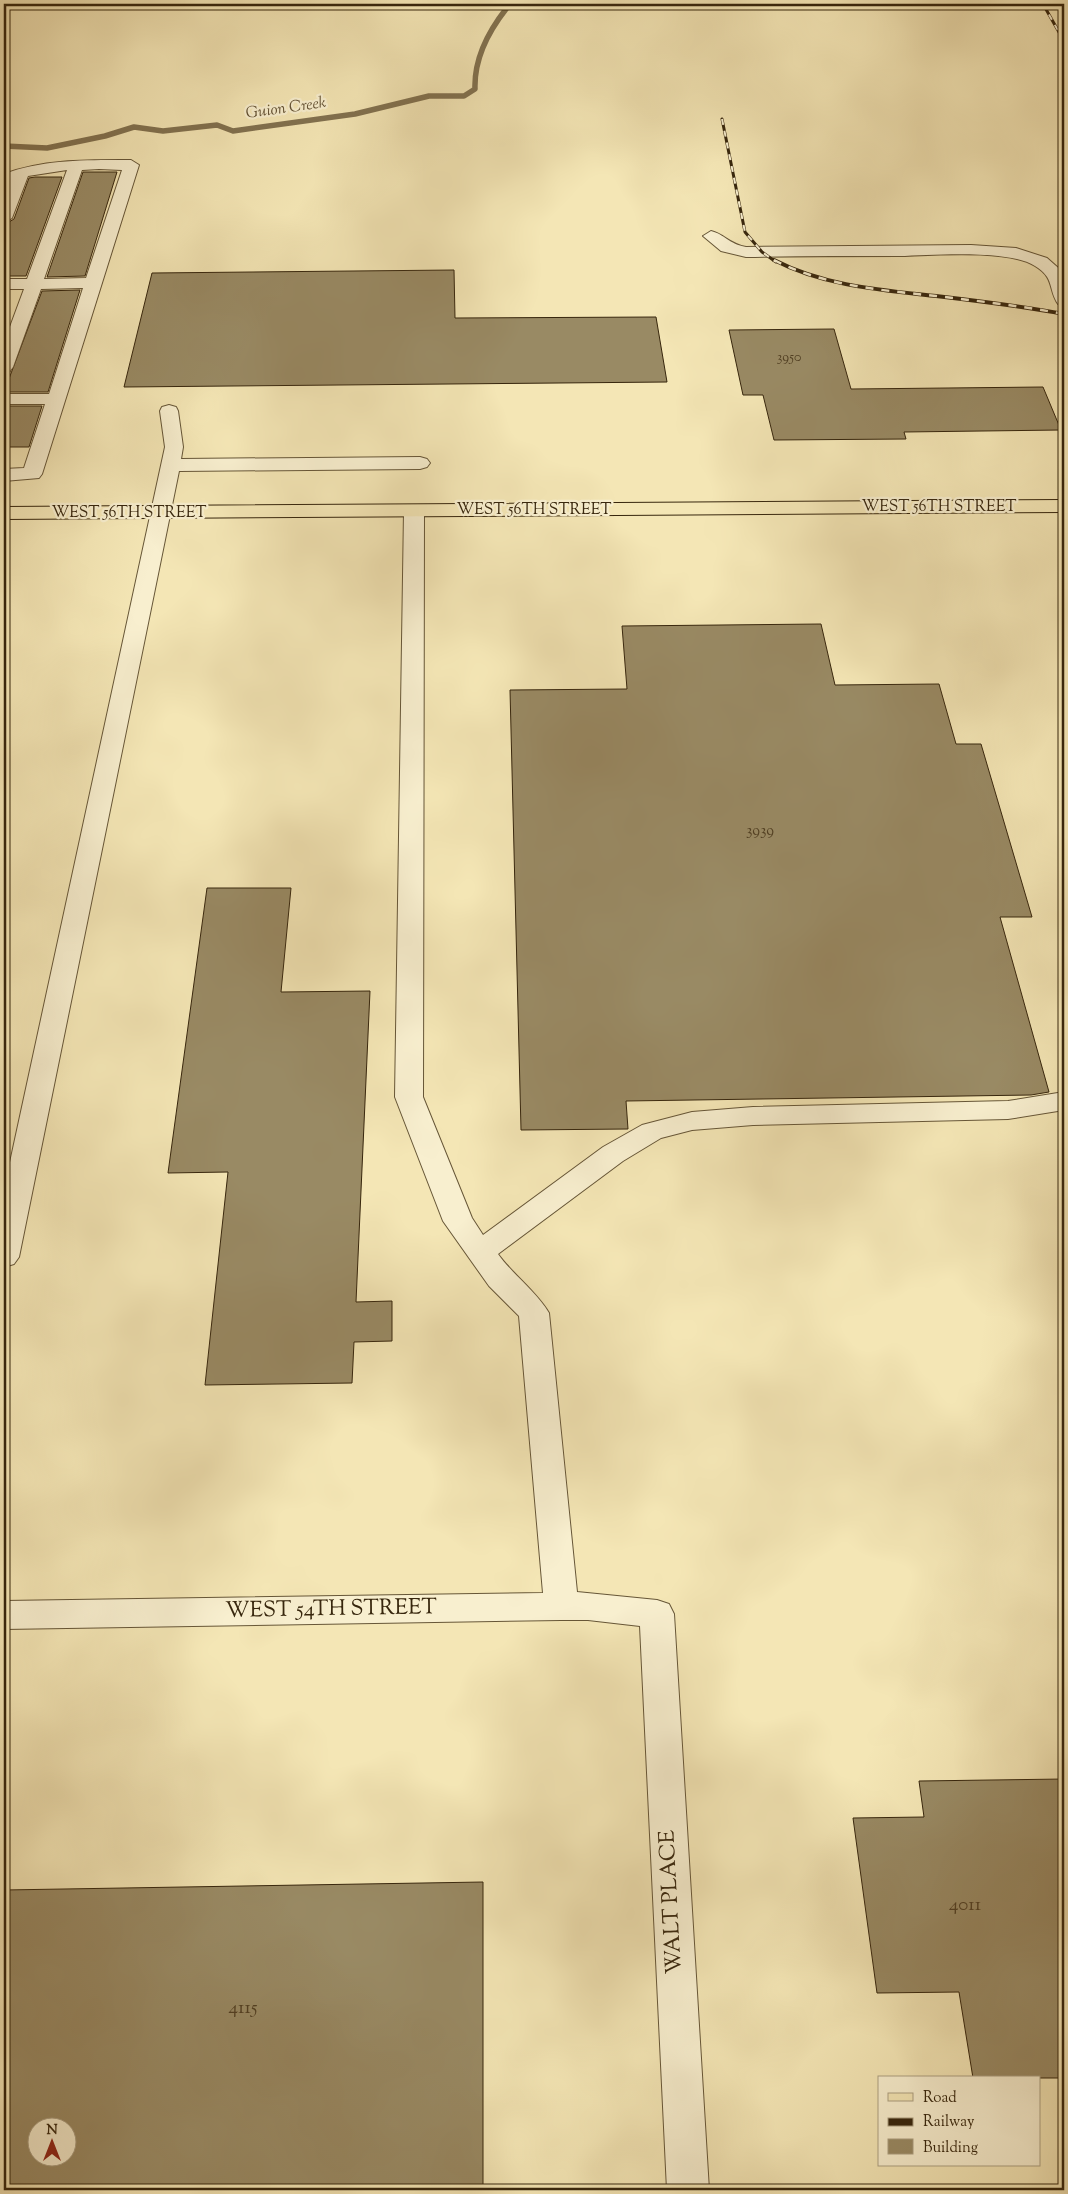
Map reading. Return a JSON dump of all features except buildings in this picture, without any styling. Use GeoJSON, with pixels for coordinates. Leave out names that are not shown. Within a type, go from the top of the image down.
{"type":"FeatureCollection","features":[{"type":"Feature","properties":{"kind":"main road","name":"WEST 56TH STREET"},"geometry":{"type":"LineString","coordinates":[[4,513],[1064,506]]}},
{"type":"Feature","properties":{"kind":"street"},"geometry":{"type":"LineString","coordinates":[[4,180],[22,172],[76,166],[131,165],[32,474],[4,475]]}},
{"type":"Feature","properties":{"kind":"street"},"geometry":{"type":"LineString","coordinates":[[4,367],[32,284],[76,166]]}},
{"type":"Feature","properties":{"kind":"street"},"geometry":{"type":"LineString","coordinates":[[4,218],[22,172]]}},
{"type":"Feature","properties":{"kind":"street"},"geometry":{"type":"LineString","coordinates":[[711,236],[727,248],[746,252],[972,250],[1016,253],[1040,262],[1058,278]]}},
{"type":"Feature","properties":{"kind":"street"},"geometry":{"type":"LineString","coordinates":[[1016,253],[1038,244],[1058,278],[1064,300]]}},
{"type":"Feature","properties":{"kind":"street"},"geometry":{"type":"LineString","coordinates":[[4,284],[93,283]]}},
{"type":"Feature","properties":{"kind":"street"},"geometry":{"type":"LineString","coordinates":[[4,400],[56,399]]}},
{"type":"Feature","properties":{"kind":"street"},"geometry":{"type":"LineString","coordinates":[[4,1257],[171,465],[174,447],[169,411]]}},
{"type":"Feature","properties":{"kind":"street"},"geometry":{"type":"LineString","coordinates":[[171,465],[420,464]]}},
{"type":"Feature","properties":{"kind":"street"},"geometry":{"type":"LineString","coordinates":[[414,511],[409,1097],[458,1222],[500,1279],[534,1313],[561,1606]]}},
{"type":"Feature","properties":{"kind":"street"},"geometry":{"type":"LineString","coordinates":[[480,1252],[613,1154],[652,1132],[692,1121],[753,1116],[1008,1110],[1064,1101]]}},
{"type":"Feature","properties":{"kind":"street","name":"WEST 54TH STREET"},"geometry":{"type":"LineString","coordinates":[[4,1615],[561,1606],[588,1606],[657,1614]]}},
{"type":"Feature","properties":{"kind":"street","name":"WALT PLACE"},"geometry":{"type":"LineString","coordinates":[[657,1614],[688,2190]]}},
{"type":"Feature","properties":{"kind":"waterway","name":"Guion Creek"},"geometry":{"type":"LineString","coordinates":[[4,146],[47,148],[105,136],[134,127],[163,131],[217,125],[233,131],[355,114],[429,96],[464,96],[475,89],[475,78],[483,47],[493,27],[506,9],[498,4]]}},
{"type":"Feature","properties":{"kind":"railway"},"geometry":{"type":"LineString","coordinates":[[1043,4],[1064,41]]}},
{"type":"Feature","properties":{"kind":"railway"},"geometry":{"type":"LineString","coordinates":[[722,119],[745,232],[762,252],[776,262]]}},
{"type":"Feature","properties":{"kind":"railway"},"geometry":{"type":"LineString","coordinates":[[774,260],[813,276],[853,286],[1064,314]]}}]}
